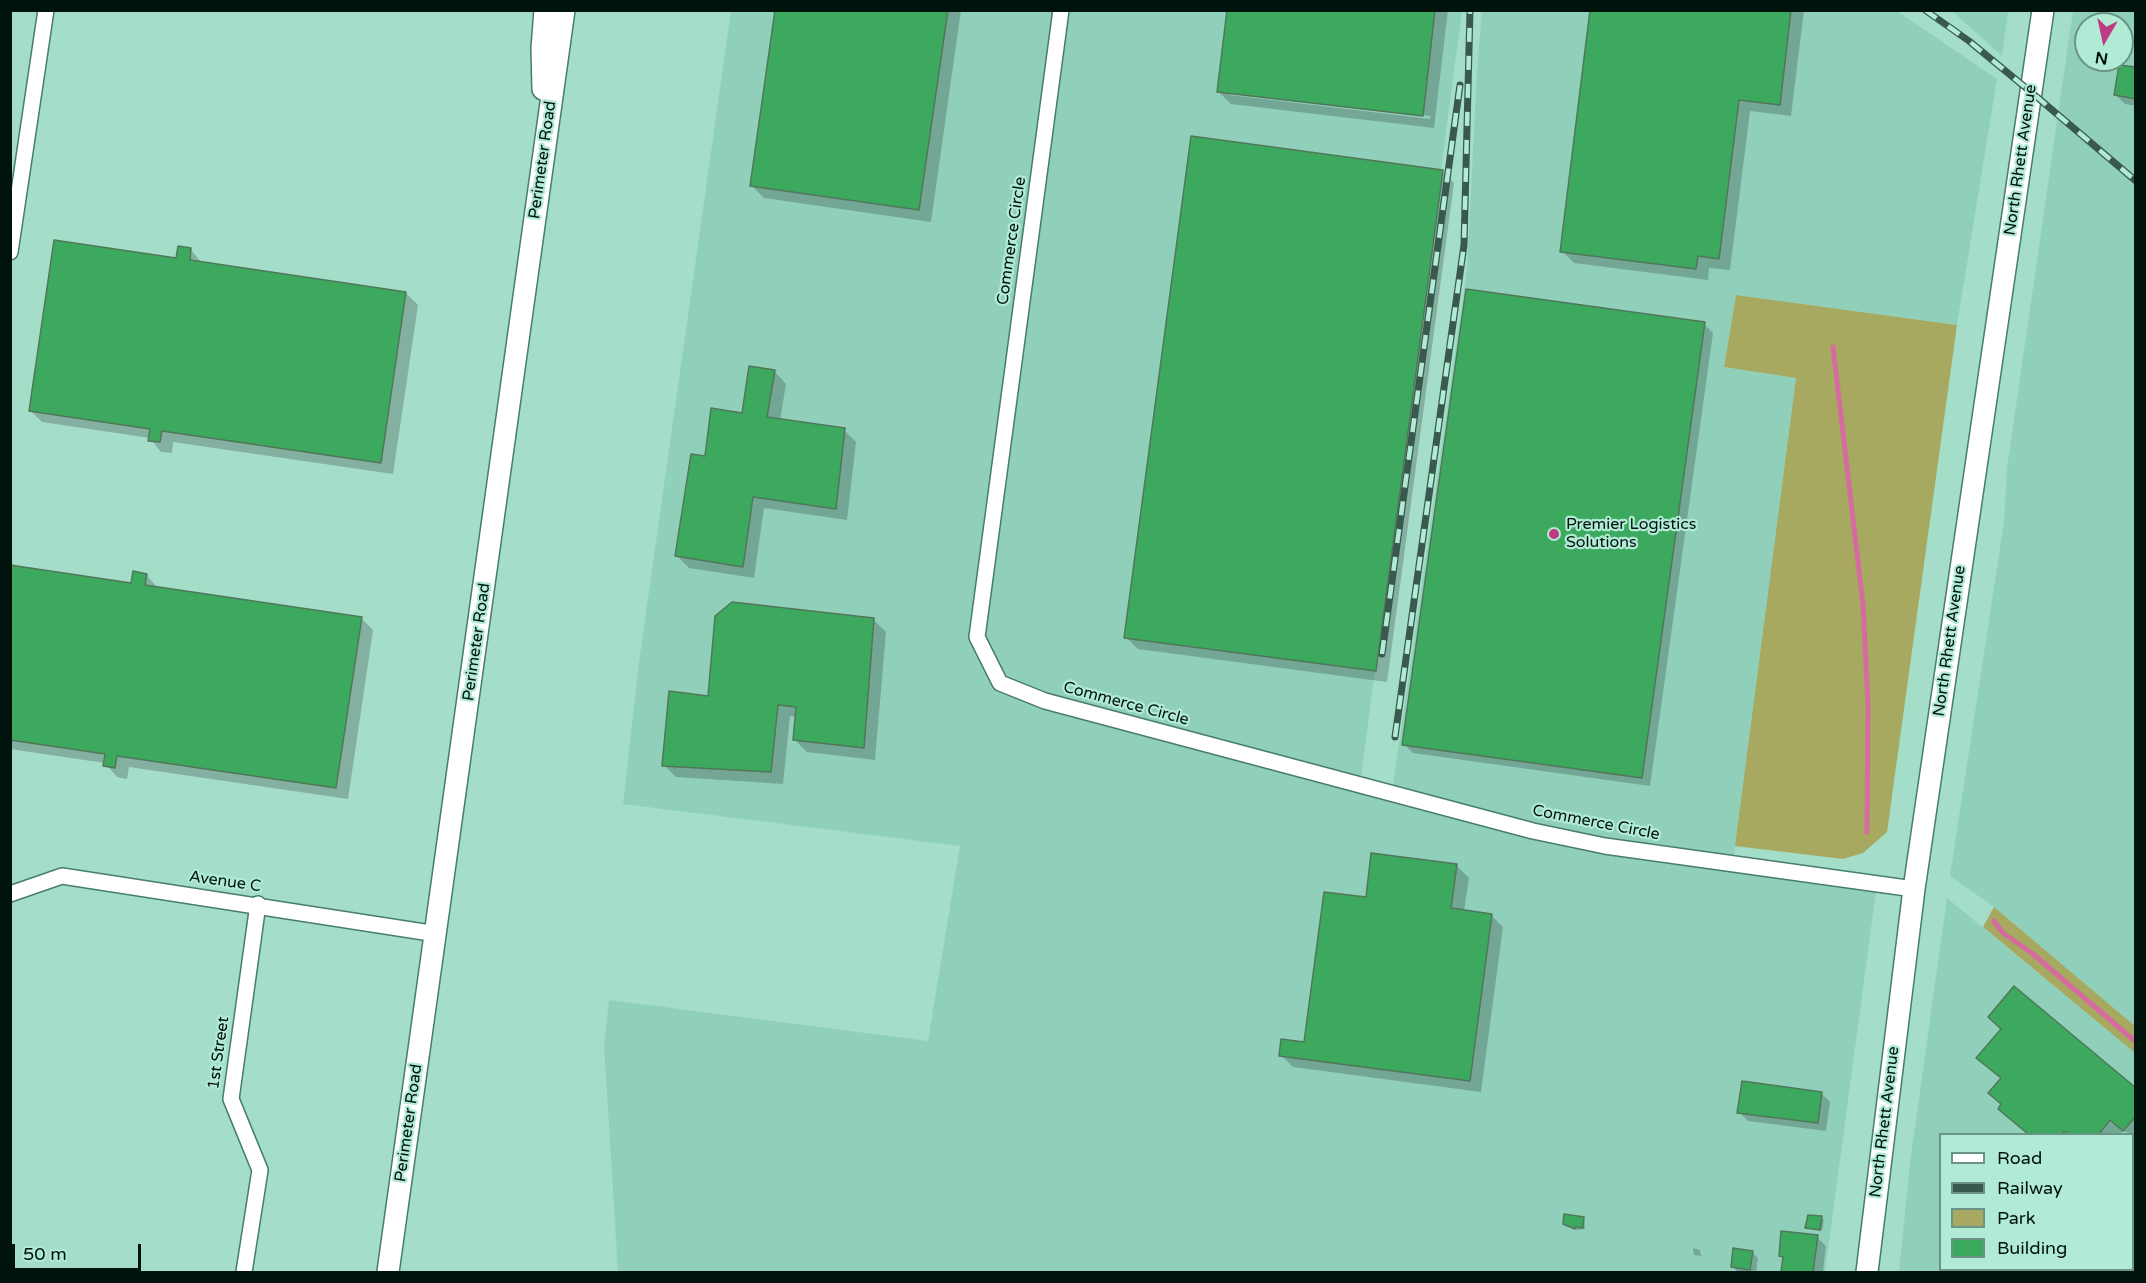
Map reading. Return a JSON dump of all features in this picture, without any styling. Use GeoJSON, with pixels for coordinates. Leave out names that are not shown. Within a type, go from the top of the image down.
{"type":"FeatureCollection","features":[{"type":"Feature","properties":{"kind":"street"},"geometry":{"type":"LineString","coordinates":[[10,252],[46,10]]}},
{"type":"Feature","properties":{"kind":"street"},"geometry":{"type":"LineString","coordinates":[[545,10],[542,48],[546,144]]}},
{"type":"Feature","properties":{"kind":"street","name":"Perimeter Road"},"geometry":{"type":"LineString","coordinates":[[388,1272],[564,10]]}},
{"type":"Feature","properties":{"kind":"street","name":"Commerce Circle"},"geometry":{"type":"LineString","coordinates":[[1061,10],[978,637],[1000,683],[1046,701],[1533,831],[1605,846],[1914,889]]}},
{"type":"Feature","properties":{"kind":"street","name":"North Rhett Avenue"},"geometry":{"type":"LineString","coordinates":[[1867,1272],[1914,889],[2043,10]]}},
{"type":"Feature","properties":{"kind":"street","name":"Avenue C"},"geometry":{"type":"LineString","coordinates":[[10,894],[62,876],[258,904],[436,934]]}},
{"type":"Feature","properties":{"kind":"street","name":"1st Street"},"geometry":{"type":"LineString","coordinates":[[244,1272],[260,1170],[231,1099],[258,904]]}},
{"type":"Feature","properties":{"kind":"shaded area"},"geometry":{"type":"Polygon","coordinates":[[[731,11],[1462,11],[1360,784],[1392,793],[1467,269],[1482,11],[1897,11],[1997,79],[1957,325],[1736,295],[1724,367],[1796,378],[1733,863],[1877,884],[1825,1272],[618,1272],[604,1046],[609,1000],[928,1041],[960,846],[623,804],[639,662],[731,11]]]}},
{"type":"Feature","properties":{"kind":"shaded area"},"geometry":{"type":"Polygon","coordinates":[[[1952,11],[2008,11],[2002,56],[1952,11]]]}},
{"type":"Feature","properties":{"kind":"shaded area"},"geometry":{"type":"Polygon","coordinates":[[[2073,11],[2135,11],[2135,1026],[1994,907],[1950,876],[2004,522],[2007,468],[2073,11]]]}},
{"type":"Feature","properties":{"kind":"shaded area"},"geometry":{"type":"Polygon","coordinates":[[[1947,898],[2135,1053],[2135,1272],[1899,1272],[1910,1163],[1947,898]]]}},
{"type":"Feature","properties":{"kind":"green space"},"geometry":{"type":"Polygon","coordinates":[[[1736,295],[1957,325],[1887,832],[1863,853],[1843,859],[1735,846],[1796,378],[1724,367],[1736,295]]]}},
{"type":"Feature","properties":{"kind":"green space"},"geometry":{"type":"Polygon","coordinates":[[[1994,907],[2135,1026],[2135,1053],[1983,927],[1994,907]]]}},
{"type":"Feature","properties":{"kind":"building"},"geometry":{"type":"Polygon","coordinates":[[[775,10],[948,10],[919,210],[750,186],[775,10]]]}},
{"type":"Feature","properties":{"kind":"building"},"geometry":{"type":"Polygon","coordinates":[[[1227,10],[1435,10],[1423,116],[1217,92],[1227,10]]]}},
{"type":"Feature","properties":{"kind":"building"},"geometry":{"type":"Polygon","coordinates":[[[1590,10],[1791,10],[1780,105],[1739,100],[1719,259],[1698,256],[1696,269],[1560,252],[1590,10]]]}},
{"type":"Feature","properties":{"kind":"building"},"geometry":{"type":"Polygon","coordinates":[[[2134,67],[2136,67],[2136,99],[2114,95],[2118,72],[2134,72],[2134,67]]]}},
{"type":"Feature","properties":{"kind":"building"},"geometry":{"type":"Polygon","coordinates":[[[1191,136],[1443,170],[1376,671],[1124,638],[1191,136]]]}},
{"type":"Feature","properties":{"kind":"building"},"geometry":{"type":"Polygon","coordinates":[[[54,240],[176,258],[178,246],[191,248],[190,260],[406,292],[381,463],[162,431],[160,442],[148,441],[150,429],[29,411],[54,240]]]}},
{"type":"Feature","properties":{"kind":"building","name":"Premier Logistics Solutions"},"geometry":{"type":"Polygon","coordinates":[[[1466,289],[1705,322],[1642,778],[1402,745],[1466,289]]]}},
{"type":"Feature","properties":{"kind":"building"},"geometry":{"type":"Polygon","coordinates":[[[749,366],[775,370],[767,417],[845,428],[836,509],[753,497],[743,567],[675,556],[691,454],[705,456],[711,408],[742,413],[749,366]]]}},
{"type":"Feature","properties":{"kind":"building"},"geometry":{"type":"Polygon","coordinates":[[[10,565],[131,583],[133,571],[147,574],[145,585],[362,617],[336,788],[117,756],[115,768],[103,766],[105,754],[10,740],[10,565]]]}},
{"type":"Feature","properties":{"kind":"building"},"geometry":{"type":"Polygon","coordinates":[[[732,602],[874,618],[864,748],[793,740],[796,707],[778,705],[771,772],[662,766],[669,691],[708,696],[715,616],[732,602]]]}},
{"type":"Feature","properties":{"kind":"building"},"geometry":{"type":"Polygon","coordinates":[[[1371,853],[1457,864],[1451,908],[1492,914],[1470,1081],[1279,1056],[1281,1039],[1304,1042],[1324,892],[1366,897],[1371,853]]]}},
{"type":"Feature","properties":{"kind":"building"},"geometry":{"type":"Polygon","coordinates":[[[2014,986],[2136,1088],[2136,1116],[2123,1131],[2110,1120],[2100,1133],[2067,1133],[2064,1131],[2062,1133],[2027,1133],[1998,1109],[2001,1104],[1988,1093],[2001,1078],[1976,1058],[2001,1029],[1988,1017],[2014,986]]]}},
{"type":"Feature","properties":{"kind":"building"},"geometry":{"type":"Polygon","coordinates":[[[1742,1081],[1822,1092],[1818,1123],[1737,1113],[1742,1081]]]}},
{"type":"Feature","properties":{"kind":"building"},"geometry":{"type":"Polygon","coordinates":[[[1564,1214],[1584,1217],[1583,1228],[1575,1227],[1575,1229],[1563,1224],[1564,1214]]]}},
{"type":"Feature","properties":{"kind":"building"},"geometry":{"type":"Polygon","coordinates":[[[1808,1215],[1822,1216],[1820,1230],[1805,1228],[1808,1215]]]}},
{"type":"Feature","properties":{"kind":"building"},"geometry":{"type":"Polygon","coordinates":[[[1781,1231],[1818,1235],[1813,1272],[1781,1272],[1783,1257],[1779,1256],[1781,1231]]]}},
{"type":"Feature","properties":{"kind":"building"},"geometry":{"type":"Polygon","coordinates":[[[1733,1248],[1753,1251],[1750,1270],[1731,1267],[1733,1248]]]}},
{"type":"Feature","properties":{"kind":"building"},"geometry":{"type":"Polygon","coordinates":[[[2136,1251],[2136,1272],[2121,1272],[2134,1271],[2136,1251]]]}},
{"type":"Feature","properties":{"kind":"waterway"},"geometry":{"type":"LineString","coordinates":[[1833,347],[1863,605],[1868,704],[1867,832]]}},
{"type":"Feature","properties":{"kind":"waterway"},"geometry":{"type":"LineString","coordinates":[[1994,921],[2003,933],[2033,954],[2136,1042]]}},
{"type":"Feature","properties":{"kind":"railway"},"geometry":{"type":"LineString","coordinates":[[1395,737],[1464,245],[1470,10]]}},
{"type":"Feature","properties":{"kind":"railway"},"geometry":{"type":"LineString","coordinates":[[1925,10],[1969,41],[2136,181]]}},
{"type":"Feature","properties":{"kind":"railway"},"geometry":{"type":"LineString","coordinates":[[1382,654],[1460,85]]}},
{"type":"Feature","properties":{"kind":"place","name":"Premier Logistics Solutions"},"geometry":{"type":"Point","coordinates":[1554,534]}}]}
